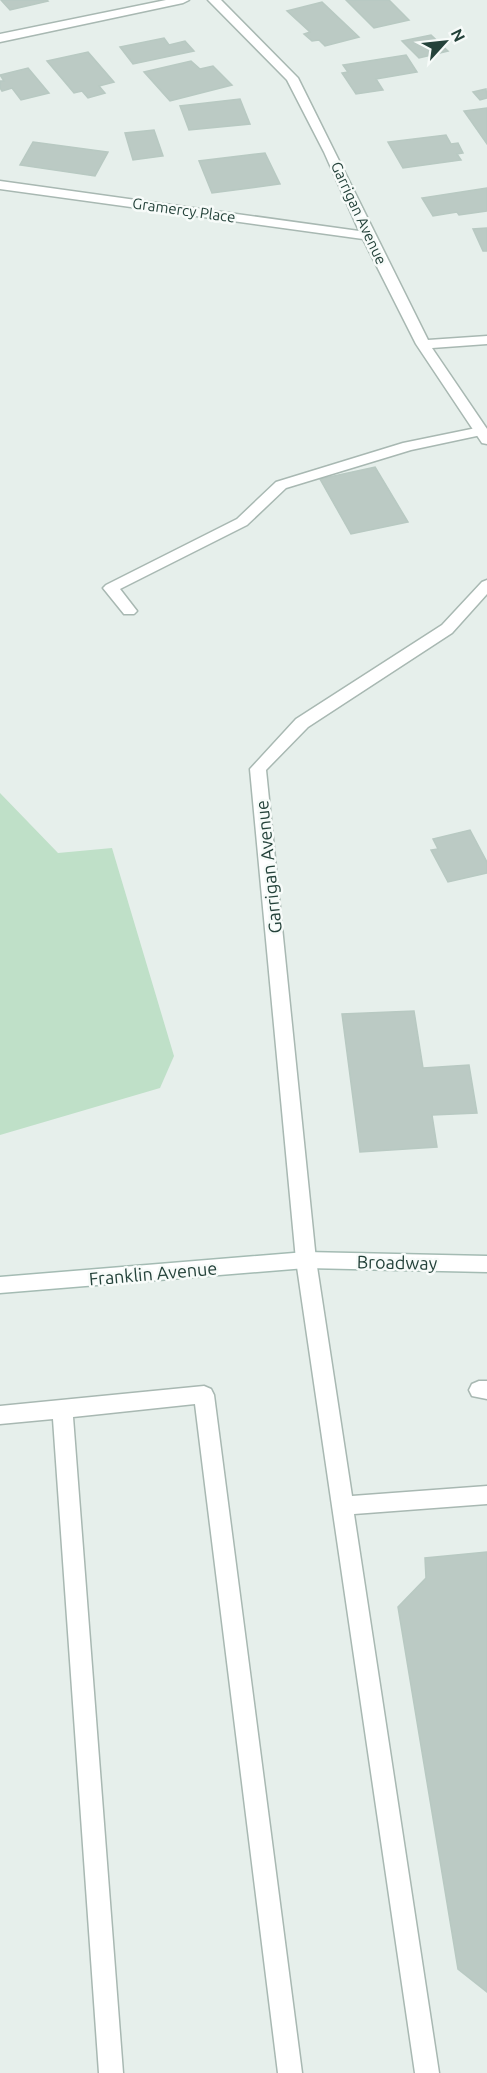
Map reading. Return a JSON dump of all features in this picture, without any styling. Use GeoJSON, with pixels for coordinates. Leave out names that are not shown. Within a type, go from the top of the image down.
{"type":"FeatureCollection","features":[{"type":"Feature","properties":{"kind":"street"},"geometry":{"type":"LineString","coordinates":[[0,38],[183,0]]}},
{"type":"Feature","properties":{"kind":"street","name":"Garrigan Avenue"},"geometry":{"type":"LineString","coordinates":[[214,0],[292,78],[423,344],[484,435]]}},
{"type":"Feature","properties":{"kind":"street","name":"Gramercy Place"},"geometry":{"type":"LineString","coordinates":[[0,185],[368,236]]}},
{"type":"Feature","properties":{"kind":"street"},"geometry":{"type":"LineString","coordinates":[[423,344],[487,340]]}},
{"type":"Feature","properties":{"kind":"street"},"geometry":{"type":"LineString","coordinates":[[129,611],[111,588],[242,522],[281,485],[408,446],[484,435]]}},
{"type":"Feature","properties":{"kind":"street","name":"Garrigan Avenue"},"geometry":{"type":"LineString","coordinates":[[427,2073],[306,1260],[258,769],[302,723],[447,630],[487,585]]}},
{"type":"Feature","properties":{"kind":"street","name":"Broadway"},"geometry":{"type":"LineString","coordinates":[[306,1260],[487,1264]]}},
{"type":"Feature","properties":{"kind":"street","name":"Franklin Avenue"},"geometry":{"type":"LineString","coordinates":[[0,1285],[306,1260]]}},
{"type":"Feature","properties":{"kind":"street"},"geometry":{"type":"LineString","coordinates":[[0,1416],[204,1395],[290,2073]]}},
{"type":"Feature","properties":{"kind":"street"},"geometry":{"type":"LineString","coordinates":[[62,1409],[111,2073]]}},
{"type":"Feature","properties":{"kind":"street"},"geometry":{"type":"LineString","coordinates":[[343,1506],[487,1495]]}},
{"type":"Feature","properties":{"kind":"green space"},"geometry":{"type":"Polygon","coordinates":[[[0,793],[58,853],[112,848],[174,1056],[160,1088],[0,1135],[0,793]]]}},
{"type":"Feature","properties":{"kind":"building"},"geometry":{"type":"Polygon","coordinates":[[[1,0],[47,0],[48,1],[10,10],[1,0]]]}},
{"type":"Feature","properties":{"kind":"building"},"geometry":{"type":"Polygon","coordinates":[[[346,0],[389,0],[409,20],[374,28],[346,0]]]}},
{"type":"Feature","properties":{"kind":"building"},"geometry":{"type":"Polygon","coordinates":[[[322,2],[359,37],[325,46],[319,40],[312,41],[304,34],[310,32],[287,11],[322,2]]]}},
{"type":"Feature","properties":{"kind":"building"},"geometry":{"type":"Polygon","coordinates":[[[431,35],[448,51],[419,58],[402,41],[431,35]]]}},
{"type":"Feature","properties":{"kind":"building"},"geometry":{"type":"Polygon","coordinates":[[[164,38],[169,45],[185,41],[194,51],[133,64],[120,47],[164,38]]]}},
{"type":"Feature","properties":{"kind":"building"},"geometry":{"type":"Polygon","coordinates":[[[88,52],[114,82],[99,86],[105,93],[88,98],[82,91],[74,93],[47,61],[88,52]]]}},
{"type":"Feature","properties":{"kind":"building"},"geometry":{"type":"Polygon","coordinates":[[[406,55],[417,72],[376,79],[383,90],[356,94],[342,73],[348,72],[343,65],[406,55]]]}},
{"type":"Feature","properties":{"kind":"building"},"geometry":{"type":"Polygon","coordinates":[[[191,61],[200,69],[213,66],[232,85],[170,101],[144,72],[191,61]]]}},
{"type":"Feature","properties":{"kind":"building"},"geometry":{"type":"Polygon","coordinates":[[[28,68],[49,93],[21,100],[12,88],[2,91],[0,81],[4,81],[0,75],[28,68]]]}},
{"type":"Feature","properties":{"kind":"building"},"geometry":{"type":"Polygon","coordinates":[[[486,89],[487,98],[480,100],[473,92],[486,89]]]}},
{"type":"Feature","properties":{"kind":"building"},"geometry":{"type":"Polygon","coordinates":[[[240,99],[250,124],[189,130],[180,106],[240,99]]]}},
{"type":"Feature","properties":{"kind":"building"},"geometry":{"type":"Polygon","coordinates":[[[487,108],[487,144],[464,111],[487,108]]]}},
{"type":"Feature","properties":{"kind":"building"},"geometry":{"type":"Polygon","coordinates":[[[154,130],[163,156],[133,160],[125,133],[154,130]]]}},
{"type":"Feature","properties":{"kind":"building"},"geometry":{"type":"Polygon","coordinates":[[[446,135],[451,144],[458,143],[463,153],[457,154],[461,160],[403,168],[388,142],[446,135]]]}},
{"type":"Feature","properties":{"kind":"building"},"geometry":{"type":"Polygon","coordinates":[[[33,142],[108,152],[95,176],[20,165],[33,142]]]}},
{"type":"Feature","properties":{"kind":"building"},"geometry":{"type":"Polygon","coordinates":[[[265,153],[280,184],[212,193],[199,161],[265,153]]]}},
{"type":"Feature","properties":{"kind":"building"},"geometry":{"type":"Polygon","coordinates":[[[487,188],[487,211],[433,216],[422,198],[487,188]]]}},
{"type":"Feature","properties":{"kind":"building"},"geometry":{"type":"Polygon","coordinates":[[[487,228],[487,251],[483,251],[473,229],[487,228]]]}},
{"type":"Feature","properties":{"kind":"building"},"geometry":{"type":"Polygon","coordinates":[[[375,467],[408,522],[351,534],[320,479],[375,467]]]}},
{"type":"Feature","properties":{"kind":"building"},"geometry":{"type":"Polygon","coordinates":[[[470,830],[487,862],[487,873],[448,882],[431,850],[438,849],[433,839],[470,830]]]}},
{"type":"Feature","properties":{"kind":"building"},"geometry":{"type":"Polygon","coordinates":[[[414,1011],[423,1068],[469,1065],[477,1113],[432,1115],[437,1147],[360,1152],[342,1014],[414,1011]]]}},
{"type":"Feature","properties":{"kind":"building"},"geometry":{"type":"Polygon","coordinates":[[[487,1552],[487,1992],[458,1969],[398,1607],[426,1578],[425,1558],[487,1552]]]}}]}
